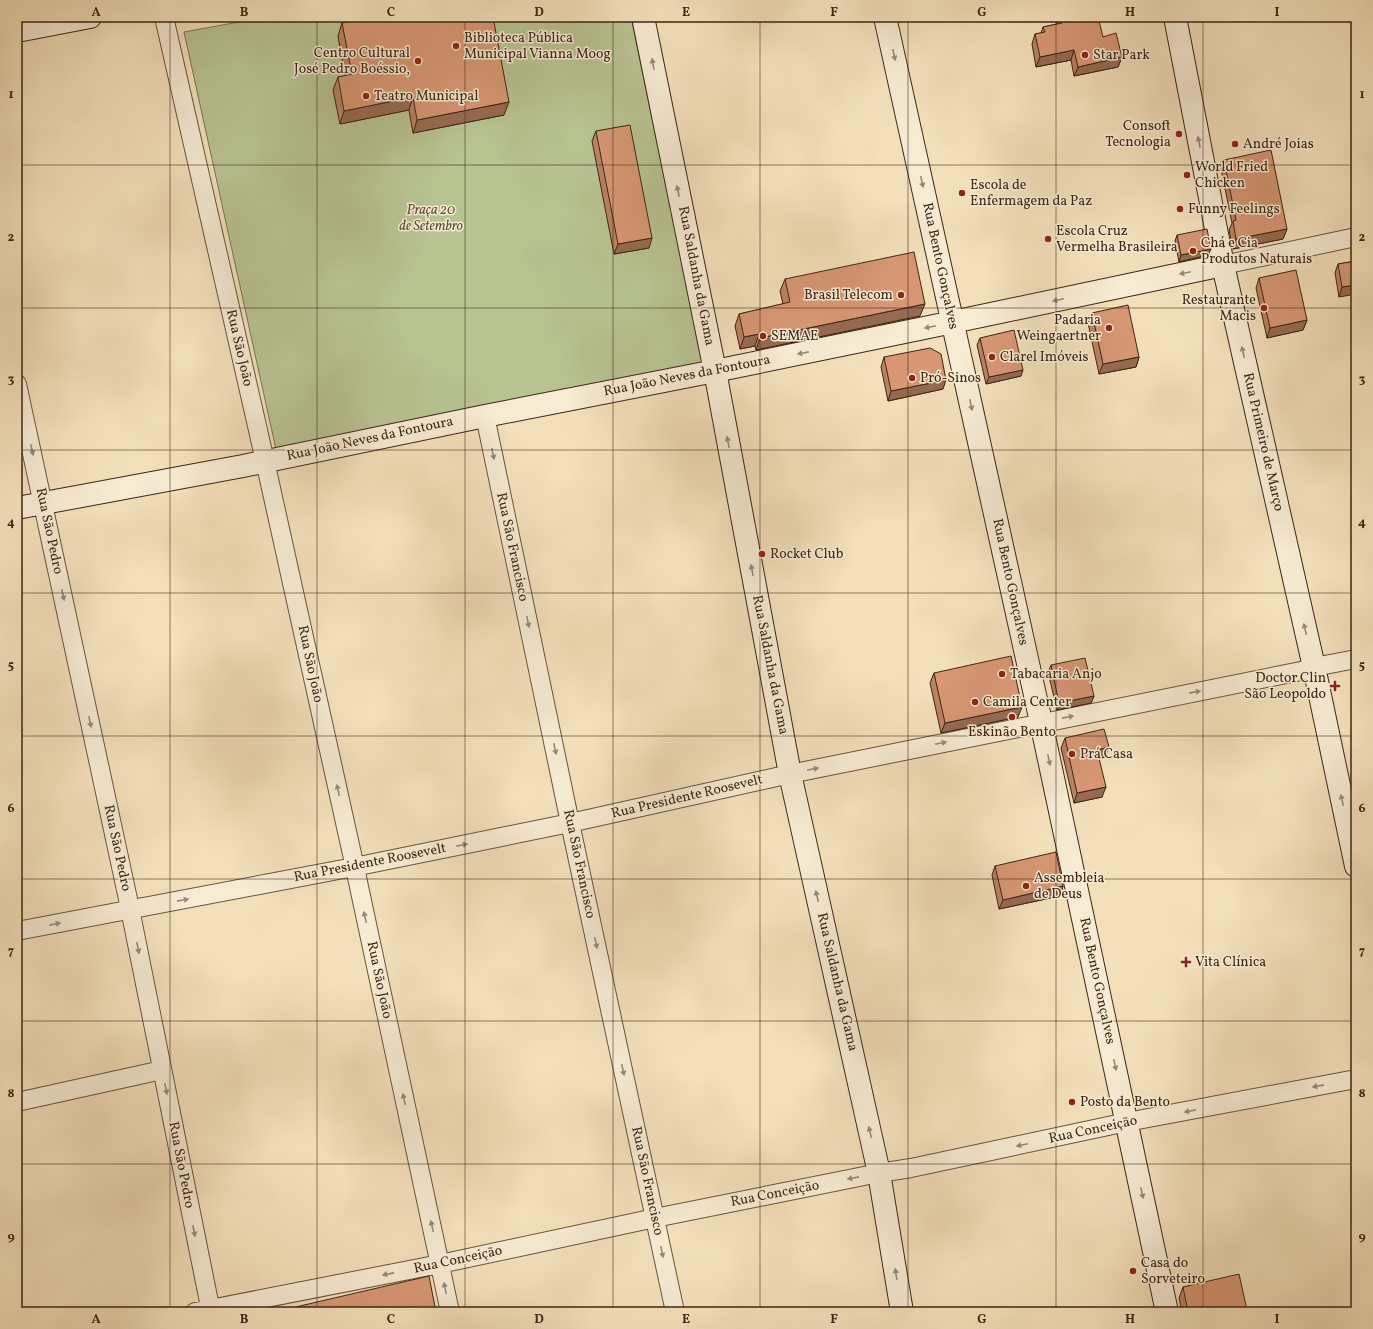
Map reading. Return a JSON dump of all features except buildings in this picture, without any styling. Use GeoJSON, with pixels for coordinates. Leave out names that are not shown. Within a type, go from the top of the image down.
{"type":"FeatureCollection","features":[{"type":"Feature","properties":{"kind":"street"},"geometry":{"type":"LineString","coordinates":[[17,31],[90,17]]}},
{"type":"Feature","properties":{"kind":"street","name":"Rua São João"},"geometry":{"type":"LineString","coordinates":[[164,17],[265,461],[450,1312]]}},
{"type":"Feature","properties":{"kind":"street","name":"Rua Saldanha da Gama"},"geometry":{"type":"LineString","coordinates":[[643,17],[715,371],[790,774],[879,1173],[902,1312]]}},
{"type":"Feature","properties":{"kind":"street","name":"Rua Bento Gonçalves"},"geometry":{"type":"LineString","coordinates":[[885,17],[1041,722],[1167,1312]]}},
{"type":"Feature","properties":{"kind":"street","name":"Rua Primeiro de Março"},"geometry":{"type":"LineString","coordinates":[[1175,17],[1223,265],[1314,667],[1356,866]]}},
{"type":"Feature","properties":{"kind":"street","name":"Rua João Neves da Fontoura"},"geometry":{"type":"LineString","coordinates":[[17,508],[265,461],[715,371],[1356,237]]}},
{"type":"Feature","properties":{"kind":"street","name":"Rua São Pedro"},"geometry":{"type":"LineString","coordinates":[[17,384],[130,910],[162,1070],[205,1311]]}},
{"type":"Feature","properties":{"kind":"street","name":"Rua São Francisco"},"geometry":{"type":"LineString","coordinates":[[485,416],[570,823],[675,1312]]}},
{"type":"Feature","properties":{"kind":"street","name":"Rua Presidente Roosevelt"},"geometry":{"type":"LineString","coordinates":[[17,931],[354,867],[570,823],[790,774],[1356,659]]}},
{"type":"Feature","properties":{"kind":"street"},"geometry":{"type":"LineString","coordinates":[[17,1102],[162,1070]]}},
{"type":"Feature","properties":{"kind":"street","name":"Rua Conceição"},"geometry":{"type":"LineString","coordinates":[[205,1311],[440,1264],[655,1218],[879,1173],[911,1168],[1127,1122],[1356,1079]]}},
{"type":"Feature","properties":{"kind":"green space","name":"Praça 20 de Setembro"},"geometry":{"type":"Polygon","coordinates":[[[266,17],[631,17],[704,369],[277,454],[184,32],[266,17]]]}},
{"type":"Feature","properties":{"kind":"place","name":"Biblioteca Pública Municipal Vianna Moog"},"geometry":{"type":"Point","coordinates":[456,46]}},
{"type":"Feature","properties":{"kind":"place","name":"Star Park"},"geometry":{"type":"Point","coordinates":[1085,55]}},
{"type":"Feature","properties":{"kind":"place","name":"Centro Cultural José Pedro Boéssio,"},"geometry":{"type":"Point","coordinates":[418,61]}},
{"type":"Feature","properties":{"kind":"place","name":"Teatro Municipal"},"geometry":{"type":"Point","coordinates":[366,96]}},
{"type":"Feature","properties":{"kind":"place","name":"Consoft Tecnologia"},"geometry":{"type":"Point","coordinates":[1179,134]}},
{"type":"Feature","properties":{"kind":"place","name":"André Joias"},"geometry":{"type":"Point","coordinates":[1235,144]}},
{"type":"Feature","properties":{"kind":"place","name":"World Fried Chicken"},"geometry":{"type":"Point","coordinates":[1187,175]}},
{"type":"Feature","properties":{"kind":"place","name":"Escola de Enfermagem da Paz"},"geometry":{"type":"Point","coordinates":[962,193]}},
{"type":"Feature","properties":{"kind":"place","name":"Funny Feelings"},"geometry":{"type":"Point","coordinates":[1180,209]}},
{"type":"Feature","properties":{"kind":"place","name":"Escola Cruz Vermelha Brasileira"},"geometry":{"type":"Point","coordinates":[1048,239]}},
{"type":"Feature","properties":{"kind":"place","name":"Chá e Cia Produtos Naturais"},"geometry":{"type":"Point","coordinates":[1193,251]}},
{"type":"Feature","properties":{"kind":"place","name":"Brasil Telecom"},"geometry":{"type":"Point","coordinates":[901,295]}},
{"type":"Feature","properties":{"kind":"place","name":"Restaurante Macis"},"geometry":{"type":"Point","coordinates":[1264,308]}},
{"type":"Feature","properties":{"kind":"place","name":"Padaria Weingaertner"},"geometry":{"type":"Point","coordinates":[1109,328]}},
{"type":"Feature","properties":{"kind":"place","name":"SEMAE"},"geometry":{"type":"Point","coordinates":[763,336]}},
{"type":"Feature","properties":{"kind":"place","name":"Clarel Imóveis"},"geometry":{"type":"Point","coordinates":[992,357]}},
{"type":"Feature","properties":{"kind":"place","name":"Pró-Sinos"},"geometry":{"type":"Point","coordinates":[912,378]}},
{"type":"Feature","properties":{"kind":"place","name":"Rocket Club"},"geometry":{"type":"Point","coordinates":[762,554]}},
{"type":"Feature","properties":{"kind":"place","name":"Tabacaria Anjo"},"geometry":{"type":"Point","coordinates":[1002,674]}},
{"type":"Feature","properties":{"kind":"place","name":"Doctor Clin São Leopoldo"},"geometry":{"type":"Point","coordinates":[1335,686]}},
{"type":"Feature","properties":{"kind":"place","name":"Camila Center"},"geometry":{"type":"Point","coordinates":[975,702]}},
{"type":"Feature","properties":{"kind":"place","name":"Eskinão Bento"},"geometry":{"type":"Point","coordinates":[1012,717]}},
{"type":"Feature","properties":{"kind":"place","name":"Prá Casa"},"geometry":{"type":"Point","coordinates":[1072,754]}},
{"type":"Feature","properties":{"kind":"place","name":"Assembleia de Deus"},"geometry":{"type":"Point","coordinates":[1026,886]}},
{"type":"Feature","properties":{"kind":"place","name":"Vita Clínica"},"geometry":{"type":"Point","coordinates":[1186,962]}},
{"type":"Feature","properties":{"kind":"place","name":"Posto da Bento"},"geometry":{"type":"Point","coordinates":[1072,1102]}},
{"type":"Feature","properties":{"kind":"place","name":"Casa do Sorveteiro"},"geometry":{"type":"Point","coordinates":[1133,1271]}}]}
